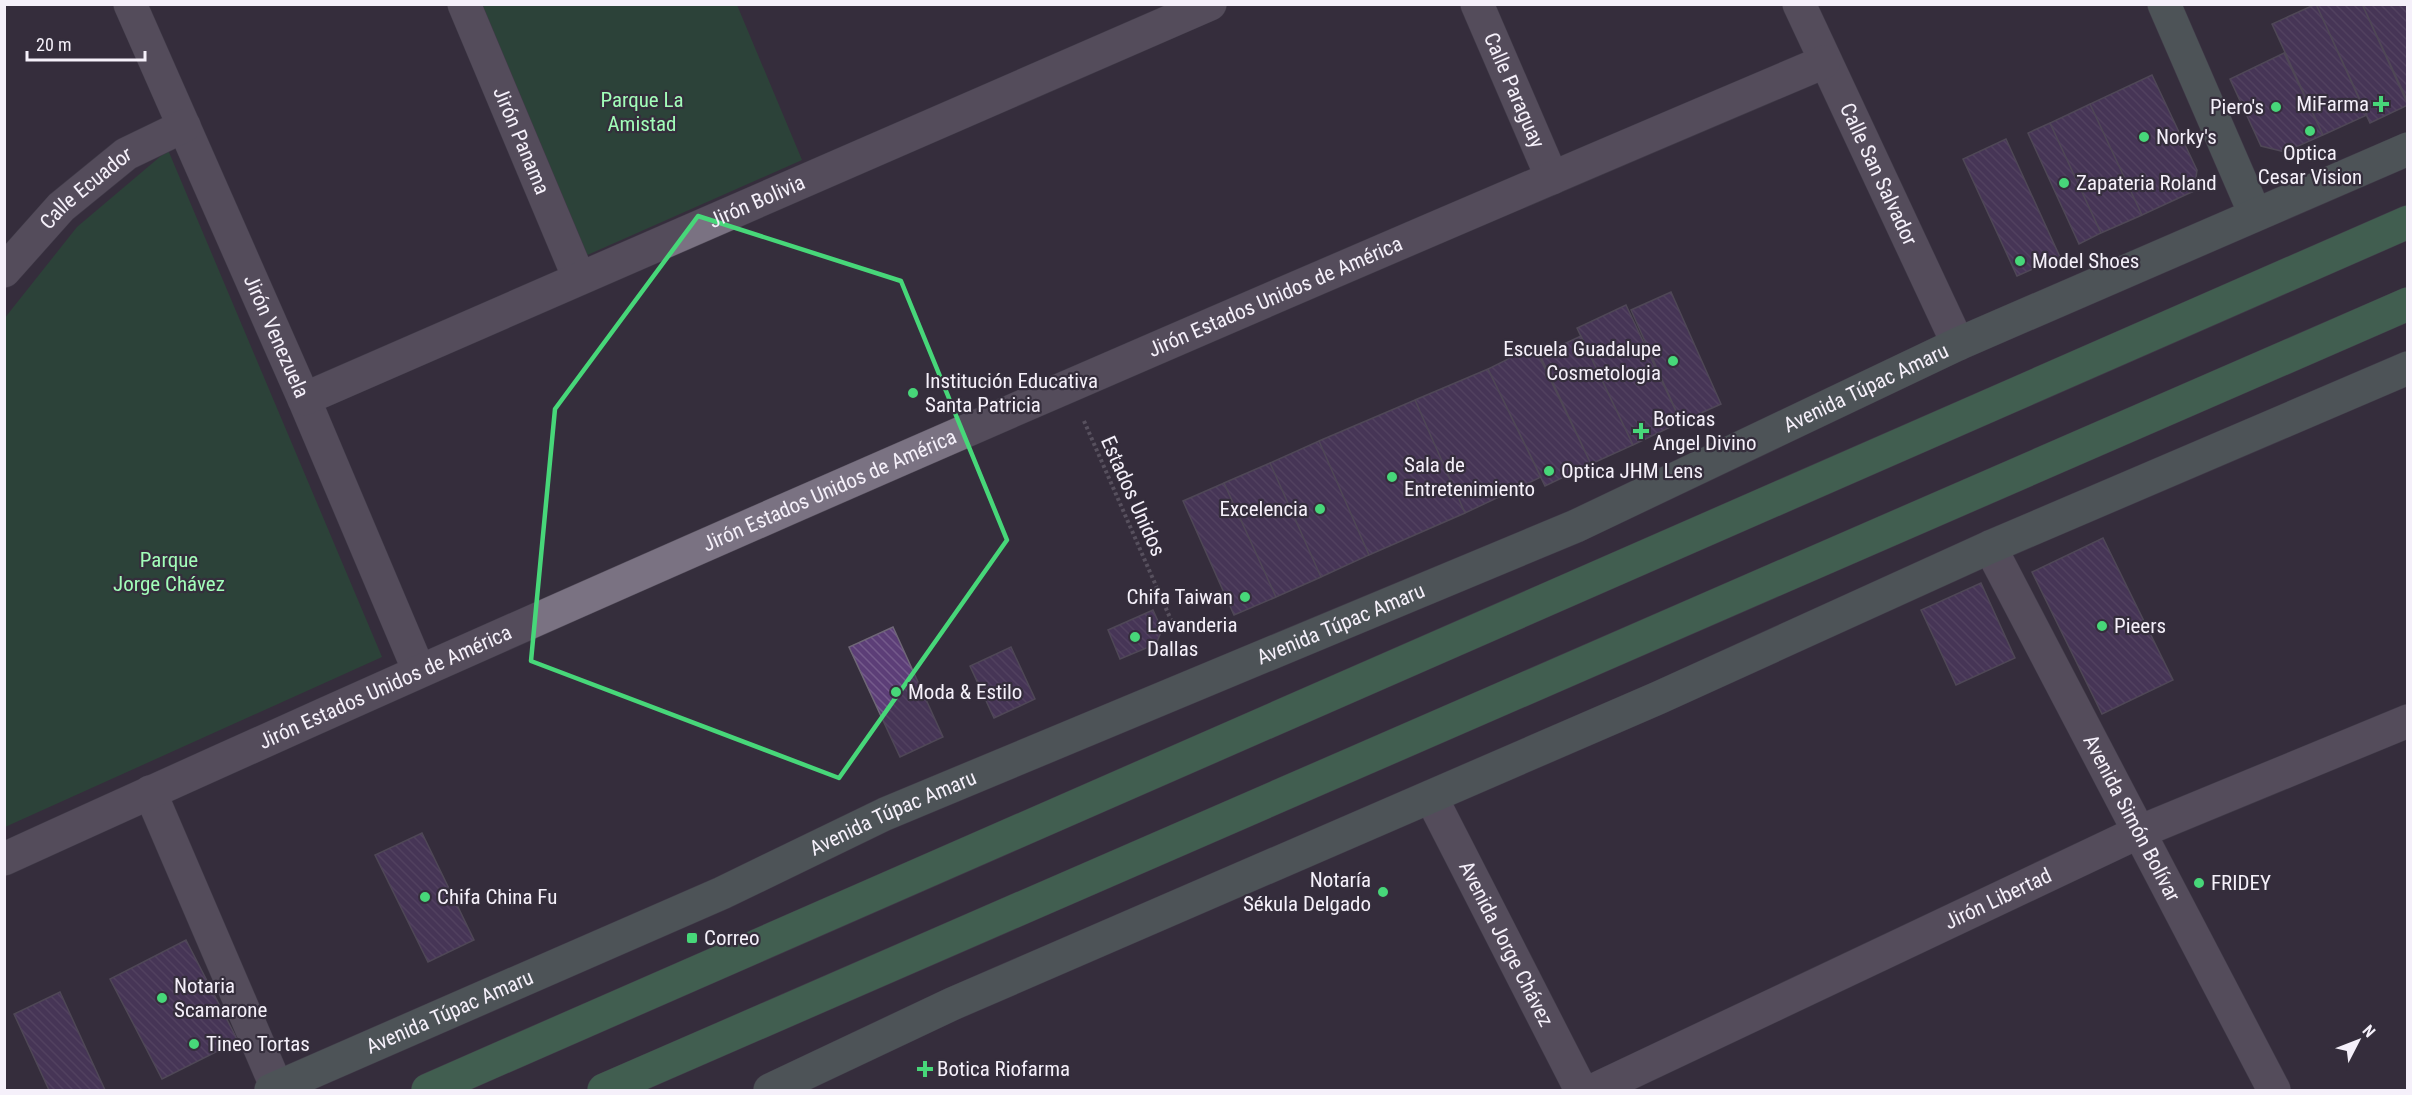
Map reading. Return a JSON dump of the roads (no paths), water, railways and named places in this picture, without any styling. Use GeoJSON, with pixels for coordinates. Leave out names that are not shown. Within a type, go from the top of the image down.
{"type":"FeatureCollection","features":[{"type":"Feature","properties":{"kind":"highway"},"geometry":{"type":"LineString","coordinates":[[428,1090],[2408,222]]}},
{"type":"Feature","properties":{"kind":"highway"},"geometry":{"type":"LineString","coordinates":[[604,1090],[2408,304]]}},
{"type":"Feature","properties":{"kind":"main road"},"geometry":{"type":"LineString","coordinates":[[2164,4],[2255,214]]}},
{"type":"Feature","properties":{"kind":"main road","name":"Avenida Túpac Amaru"},"geometry":{"type":"LineString","coordinates":[[274,1089],[722,893],[885,814],[1576,526],[1958,344],[2408,148]]}},
{"type":"Feature","properties":{"kind":"main road"},"geometry":{"type":"LineString","coordinates":[[770,1090],[952,1004],[1658,698],[1990,547],[2408,368]]}},
{"type":"Feature","properties":{"kind":"street","name":"Jirón Venezuela"},"geometry":{"type":"LineString","coordinates":[[130,4],[304,399],[419,671]]}},
{"type":"Feature","properties":{"kind":"street","name":"Jirón Panama"},"geometry":{"type":"LineString","coordinates":[[464,4],[579,279]]}},
{"type":"Feature","properties":{"kind":"street","name":"Jirón Bolivia"},"geometry":{"type":"LineString","coordinates":[[304,399],[1210,4]]}},
{"type":"Feature","properties":{"kind":"street","name":"Calle Paraguay"},"geometry":{"type":"LineString","coordinates":[[1477,4],[1552,178]]}},
{"type":"Feature","properties":{"kind":"street","name":"Calle San Salvador"},"geometry":{"type":"LineString","coordinates":[[1799,4],[1824,62],[1958,344]]}},
{"type":"Feature","properties":{"kind":"street","name":"Jirón Estados Unidos de América"},"geometry":{"type":"LineString","coordinates":[[4,859],[419,671],[1068,384],[1824,62]]}},
{"type":"Feature","properties":{"kind":"street","name":"Calle Ecuador"},"geometry":{"type":"LineString","coordinates":[[4,271],[61,207],[126,154],[184,126]]}},
{"type":"Feature","properties":{"kind":"street","name":"Avenida Simón Bolívar"},"geometry":{"type":"LineString","coordinates":[[1990,547],[2274,1090]]}},
{"type":"Feature","properties":{"kind":"street","name":"Jirón Libertad"},"geometry":{"type":"LineString","coordinates":[[1594,1090],[2139,832],[2408,721]]}},
{"type":"Feature","properties":{"kind":"street"},"geometry":{"type":"LineString","coordinates":[[150,792],[274,1089]]}},
{"type":"Feature","properties":{"kind":"street","name":"Avenida Jorge Chávez"},"geometry":{"type":"LineString","coordinates":[[1431,797],[1581,1090]]}},
{"type":"Feature","properties":{"kind":"place","name":"MiFarma"},"geometry":{"type":"Point","coordinates":[2381,104]}},
{"type":"Feature","properties":{"kind":"place","name":"Piero's"},"geometry":{"type":"Point","coordinates":[2276,107]}},
{"type":"Feature","properties":{"kind":"place","name":"Optica Cesar Vision"},"geometry":{"type":"Point","coordinates":[2310,131]}},
{"type":"Feature","properties":{"kind":"place","name":"Norky's"},"geometry":{"type":"Point","coordinates":[2144,137]}},
{"type":"Feature","properties":{"kind":"place","name":"Zapateria Roland"},"geometry":{"type":"Point","coordinates":[2064,183]}},
{"type":"Feature","properties":{"kind":"place","name":"Model Shoes"},"geometry":{"type":"Point","coordinates":[2020,261]}},
{"type":"Feature","properties":{"kind":"place","name":"Escuela Guadalupe Cosmetologia"},"geometry":{"type":"Point","coordinates":[1673,361]}},
{"type":"Feature","properties":{"kind":"place","name":"Institución Educativa Santa Patricia"},"geometry":{"type":"Point","coordinates":[913,393]}},
{"type":"Feature","properties":{"kind":"place","name":"Boticas Angel Divino"},"geometry":{"type":"Point","coordinates":[1641,431]}},
{"type":"Feature","properties":{"kind":"place","name":"Optica JHM Lens"},"geometry":{"type":"Point","coordinates":[1549,471]}},
{"type":"Feature","properties":{"kind":"place","name":"Sala de Entretenimiento"},"geometry":{"type":"Point","coordinates":[1392,477]}},
{"type":"Feature","properties":{"kind":"place","name":"Excelencia"},"geometry":{"type":"Point","coordinates":[1320,509]}},
{"type":"Feature","properties":{"kind":"place","name":"Chifa Taiwan"},"geometry":{"type":"Point","coordinates":[1245,597]}},
{"type":"Feature","properties":{"kind":"place","name":"Pieers"},"geometry":{"type":"Point","coordinates":[2102,626]}},
{"type":"Feature","properties":{"kind":"place","name":"Lavanderia Dallas"},"geometry":{"type":"Point","coordinates":[1135,637]}},
{"type":"Feature","properties":{"kind":"place","name":"Moda & Estilo"},"geometry":{"type":"Point","coordinates":[896,692]}},
{"type":"Feature","properties":{"kind":"place","name":"FRIDEY"},"geometry":{"type":"Point","coordinates":[2199,883]}},
{"type":"Feature","properties":{"kind":"place","name":"Notaría Sékula Delgado"},"geometry":{"type":"Point","coordinates":[1383,892]}},
{"type":"Feature","properties":{"kind":"place","name":"Chifa China Fu"},"geometry":{"type":"Point","coordinates":[425,897]}},
{"type":"Feature","properties":{"kind":"place","name":"Correo"},"geometry":{"type":"Point","coordinates":[692,938]}},
{"type":"Feature","properties":{"kind":"place","name":"Notaria Scamarone"},"geometry":{"type":"Point","coordinates":[162,998]}},
{"type":"Feature","properties":{"kind":"place","name":"Tineo Tortas"},"geometry":{"type":"Point","coordinates":[194,1044]}},
{"type":"Feature","properties":{"kind":"place","name":"Botica Riofarma"},"geometry":{"type":"Point","coordinates":[925,1069]}},
{"type":"Feature","properties":{"kind":"park label","name":"Parque La Amistad"},"geometry":{"type":"Point","coordinates":[642,112]}},
{"type":"Feature","properties":{"kind":"park label","name":"Parque Jorge Chávez"},"geometry":{"type":"Point","coordinates":[169,572]}}]}
